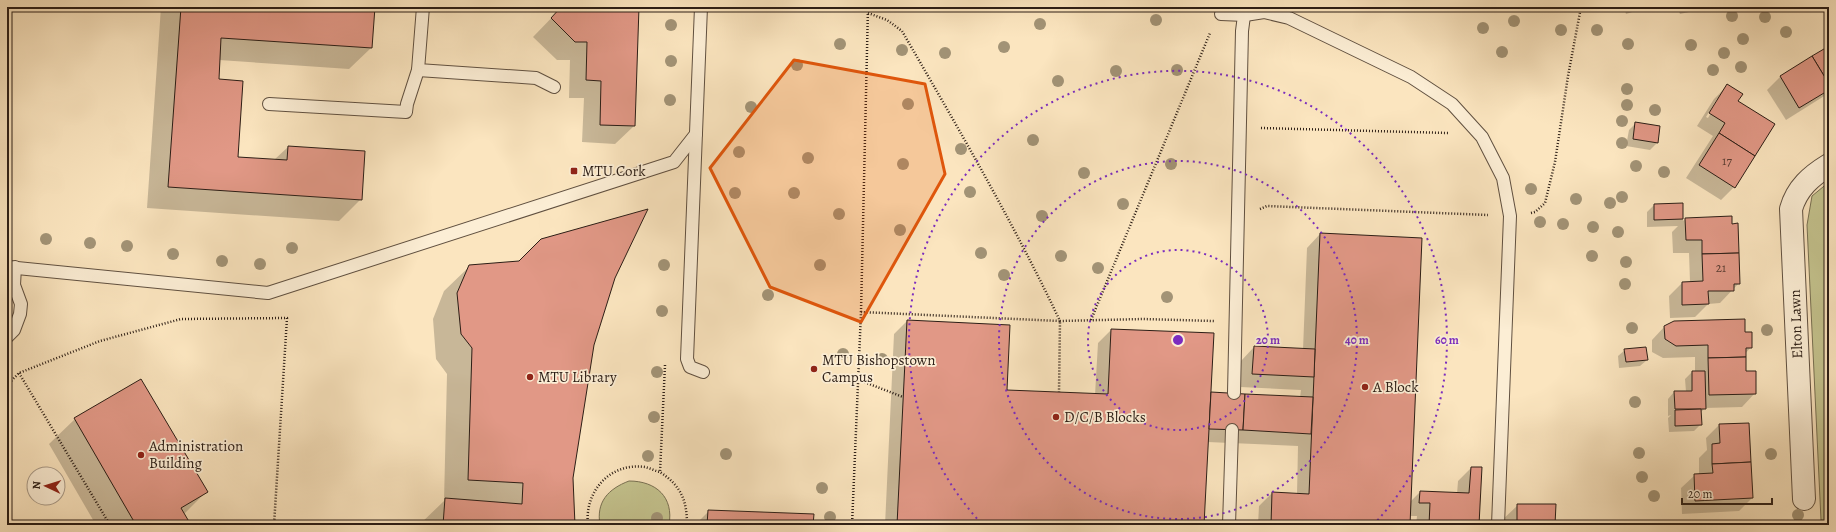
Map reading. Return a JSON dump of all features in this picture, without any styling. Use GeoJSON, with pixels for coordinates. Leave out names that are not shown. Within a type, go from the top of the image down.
{"type":"FeatureCollection","features":[{"type":"Feature","properties":{"kind":"street","name":"Elton Lawn"},"geometry":{"type":"LineString","coordinates":[[1804,499],[1791,209],[1794,198],[1808,180],[1829,165]]}},
{"type":"Feature","properties":{"kind":"lane"},"geometry":{"type":"LineString","coordinates":[[269,104],[406,112],[407,104],[418,70],[423,7]]}},
{"type":"Feature","properties":{"kind":"lane"},"geometry":{"type":"LineString","coordinates":[[701,7],[687,359],[690,367],[703,372]]}},
{"type":"Feature","properties":{"kind":"lane"},"geometry":{"type":"LineString","coordinates":[[1221,14],[1245,11],[1264,12],[1289,18],[1412,78],[1452,104],[1482,137],[1503,178],[1510,216],[1498,525]]}},
{"type":"Feature","properties":{"kind":"lane"},"geometry":{"type":"LineString","coordinates":[[1234,394],[1242,31],[1245,11]]}},
{"type":"Feature","properties":{"kind":"lane"},"geometry":{"type":"LineString","coordinates":[[418,70],[536,78],[554,87]]}},
{"type":"Feature","properties":{"kind":"lane"},"geometry":{"type":"LineString","coordinates":[[7,336],[14,330],[20,314],[21,304],[14,285],[11,267],[268,292],[674,162],[696,134]]}},
{"type":"Feature","properties":{"kind":"lane"},"geometry":{"type":"LineString","coordinates":[[1229,525],[1232,430]]}},
{"type":"Feature","properties":{"kind":"path"},"geometry":{"type":"LineString","coordinates":[[852,525],[859,380],[868,7]]}},
{"type":"Feature","properties":{"kind":"path"},"geometry":{"type":"LineString","coordinates":[[1239,220],[1267,206],[1510,216],[1536,212],[1545,203],[1555,162],[1568,76],[1581,7]]}},
{"type":"Feature","properties":{"kind":"path"},"geometry":{"type":"LineString","coordinates":[[868,13],[887,20],[902,31],[1007,218],[1043,286],[1060,321],[1059,392]]}},
{"type":"Feature","properties":{"kind":"path"},"geometry":{"type":"LineString","coordinates":[[1091,320],[1211,32],[1221,14]]}},
{"type":"Feature","properties":{"kind":"path"},"geometry":{"type":"LineString","coordinates":[[1241,127],[1478,134]]}},
{"type":"Feature","properties":{"kind":"path"},"geometry":{"type":"LineString","coordinates":[[861,312],[1060,321],[1143,319],[1236,321]]}},
{"type":"Feature","properties":{"kind":"path"},"geometry":{"type":"LineString","coordinates":[[7,385],[19,373],[100,341],[181,319],[287,318],[274,525]]}},
{"type":"Feature","properties":{"kind":"path"},"geometry":{"type":"LineString","coordinates":[[19,373],[110,525]]}},
{"type":"Feature","properties":{"kind":"path"},"geometry":{"type":"LineString","coordinates":[[838,378],[859,380],[903,397]]}},
{"type":"Feature","properties":{"kind":"path"},"geometry":{"type":"LineString","coordinates":[[588,525],[587,516],[593,493],[609,476],[619,470],[630,467],[645,467],[660,472]]}},
{"type":"Feature","properties":{"kind":"highlighted area"},"geometry":{"type":"Polygon","coordinates":[[[794,60],[925,84],[945,174],[861,322],[770,287],[710,168],[794,60]]]}},
{"type":"Feature","properties":{"kind":"shaded area"},"geometry":{"type":"Polygon","coordinates":[[[1829,182],[1829,521],[1821,520],[1807,225],[1812,196],[1829,182]]]}},
{"type":"Feature","properties":{"kind":"shaded area"},"geometry":{"type":"Polygon","coordinates":[[[629,481],[647,484],[661,492],[669,506],[669,525],[600,525],[600,510],[605,497],[615,488],[629,481]]]}},
{"type":"Feature","properties":{"kind":"building"},"geometry":{"type":"Polygon","coordinates":[[[181,7],[375,7],[372,48],[221,38],[219,79],[243,81],[238,157],[287,160],[288,146],[365,151],[362,200],[168,187],[181,7]]]}},
{"type":"Feature","properties":{"kind":"building"},"geometry":{"type":"Polygon","coordinates":[[[561,7],[639,7],[635,126],[600,125],[601,81],[586,80],[587,42],[575,42],[551,18],[561,7]]]}},
{"type":"Feature","properties":{"kind":"building"},"geometry":{"type":"Polygon","coordinates":[[[1829,46],[1829,84],[1812,56],[1829,46]]]}},
{"type":"Feature","properties":{"kind":"building"},"geometry":{"type":"Polygon","coordinates":[[[1812,56],[1829,84],[1829,90],[1799,108],[1780,76],[1812,56]]]}},
{"type":"Feature","properties":{"kind":"building"},"geometry":{"type":"Polygon","coordinates":[[[1727,84],[1743,94],[1738,101],[1775,124],[1755,156],[1719,133],[1725,123],[1709,113],[1727,84]]]}},
{"type":"Feature","properties":{"kind":"building"},"geometry":{"type":"Polygon","coordinates":[[[1635,122],[1660,126],[1658,143],[1633,139],[1635,122]]]}},
{"type":"Feature","properties":{"kind":"building"},"geometry":{"type":"Polygon","coordinates":[[[1719,133],[1755,156],[1735,188],[1699,165],[1719,133]]]}},
{"type":"Feature","properties":{"kind":"building"},"geometry":{"type":"Polygon","coordinates":[[[1683,203],[1683,219],[1654,220],[1654,204],[1683,203]]]}},
{"type":"Feature","properties":{"kind":"building","name":"MTU Library"},"geometry":{"type":"Polygon","coordinates":[[[648,209],[615,278],[594,345],[573,478],[575,525],[443,525],[445,498],[522,504],[523,483],[468,480],[472,348],[461,334],[457,293],[469,265],[519,261],[541,239],[648,209]]]}},
{"type":"Feature","properties":{"kind":"building"},"geometry":{"type":"Polygon","coordinates":[[[1732,216],[1732,224],[1738,223],[1739,253],[1702,254],[1702,240],[1686,240],[1685,218],[1732,216]]]}},
{"type":"Feature","properties":{"kind":"building","name":"A Block"},"geometry":{"type":"Polygon","coordinates":[[[1320,233],[1422,238],[1410,525],[1271,525],[1272,492],[1309,494],[1320,233]]]}},
{"type":"Feature","properties":{"kind":"building"},"geometry":{"type":"Polygon","coordinates":[[[1739,253],[1740,284],[1734,284],[1734,291],[1708,291],[1709,304],[1682,305],[1682,282],[1703,281],[1702,254],[1739,253]]]}},
{"type":"Feature","properties":{"kind":"building"},"geometry":{"type":"Polygon","coordinates":[[[1745,319],[1745,332],[1752,332],[1752,348],[1746,348],[1746,357],[1708,358],[1708,345],[1676,346],[1665,339],[1664,326],[1674,321],[1745,319]]]}},
{"type":"Feature","properties":{"kind":"building","name":"D/C/B Blocks"},"geometry":{"type":"Polygon","coordinates":[[[907,320],[1010,325],[1007,390],[1108,394],[1111,329],[1214,333],[1204,525],[897,525],[907,320]]]}},
{"type":"Feature","properties":{"kind":"building"},"geometry":{"type":"Polygon","coordinates":[[[1254,346],[1315,349],[1314,377],[1252,374],[1254,346]]]}},
{"type":"Feature","properties":{"kind":"building"},"geometry":{"type":"Polygon","coordinates":[[[1646,347],[1648,360],[1626,362],[1624,349],[1646,347]]]}},
{"type":"Feature","properties":{"kind":"building"},"geometry":{"type":"Polygon","coordinates":[[[1746,357],[1746,371],[1756,371],[1756,394],[1709,395],[1708,358],[1746,357]]]}},
{"type":"Feature","properties":{"kind":"building"},"geometry":{"type":"Polygon","coordinates":[[[1692,371],[1705,371],[1706,409],[1675,409],[1674,391],[1692,391],[1692,371]]]}},
{"type":"Feature","properties":{"kind":"building","name":"Administration Building"},"geometry":{"type":"Polygon","coordinates":[[[141,379],[208,492],[181,508],[191,525],[136,525],[74,418],[141,379]]]}},
{"type":"Feature","properties":{"kind":"building"},"geometry":{"type":"Polygon","coordinates":[[[1211,392],[1245,394],[1243,430],[1209,429],[1211,392]]]}},
{"type":"Feature","properties":{"kind":"building"},"geometry":{"type":"Polygon","coordinates":[[[1245,394],[1313,397],[1311,434],[1243,430],[1245,394]]]}},
{"type":"Feature","properties":{"kind":"building"},"geometry":{"type":"Polygon","coordinates":[[[1701,409],[1702,425],[1675,426],[1675,410],[1701,409]]]}},
{"type":"Feature","properties":{"kind":"building"},"geometry":{"type":"Polygon","coordinates":[[[1749,423],[1751,462],[1712,464],[1712,444],[1720,443],[1719,424],[1749,423]]]}},
{"type":"Feature","properties":{"kind":"building"},"geometry":{"type":"Polygon","coordinates":[[[1751,462],[1753,498],[1695,501],[1694,474],[1713,473],[1712,464],[1751,462]]]}},
{"type":"Feature","properties":{"kind":"building"},"geometry":{"type":"Polygon","coordinates":[[[1471,467],[1482,467],[1479,525],[1429,525],[1430,503],[1419,503],[1420,491],[1469,493],[1471,467]]]}},
{"type":"Feature","properties":{"kind":"building"},"geometry":{"type":"Polygon","coordinates":[[[1517,504],[1556,504],[1555,525],[1517,525],[1517,504]]]}},
{"type":"Feature","properties":{"kind":"building"},"geometry":{"type":"Polygon","coordinates":[[[708,510],[814,514],[813,525],[707,525],[708,510]]]}},
{"type":"Feature","properties":{"kind":"building"},"geometry":{"type":"Polygon","coordinates":[[[380,523],[443,525],[380,525],[380,523]]]}},
{"type":"Feature","properties":{"kind":"place","name":"MTU Cork"},"geometry":{"type":"Point","coordinates":[574,171]}},
{"type":"Feature","properties":{"kind":"place","name":"MTU Bishopstown Campus"},"geometry":{"type":"Point","coordinates":[814,369]}},
{"type":"Feature","properties":{"kind":"place","name":"MTU Library"},"geometry":{"type":"Point","coordinates":[530,377]}},
{"type":"Feature","properties":{"kind":"place","name":"A Block"},"geometry":{"type":"Point","coordinates":[1365,387]}},
{"type":"Feature","properties":{"kind":"place","name":"D/C/B Blocks"},"geometry":{"type":"Point","coordinates":[1056,417]}},
{"type":"Feature","properties":{"kind":"place","name":"Administration Building"},"geometry":{"type":"Point","coordinates":[141,455]}}]}
